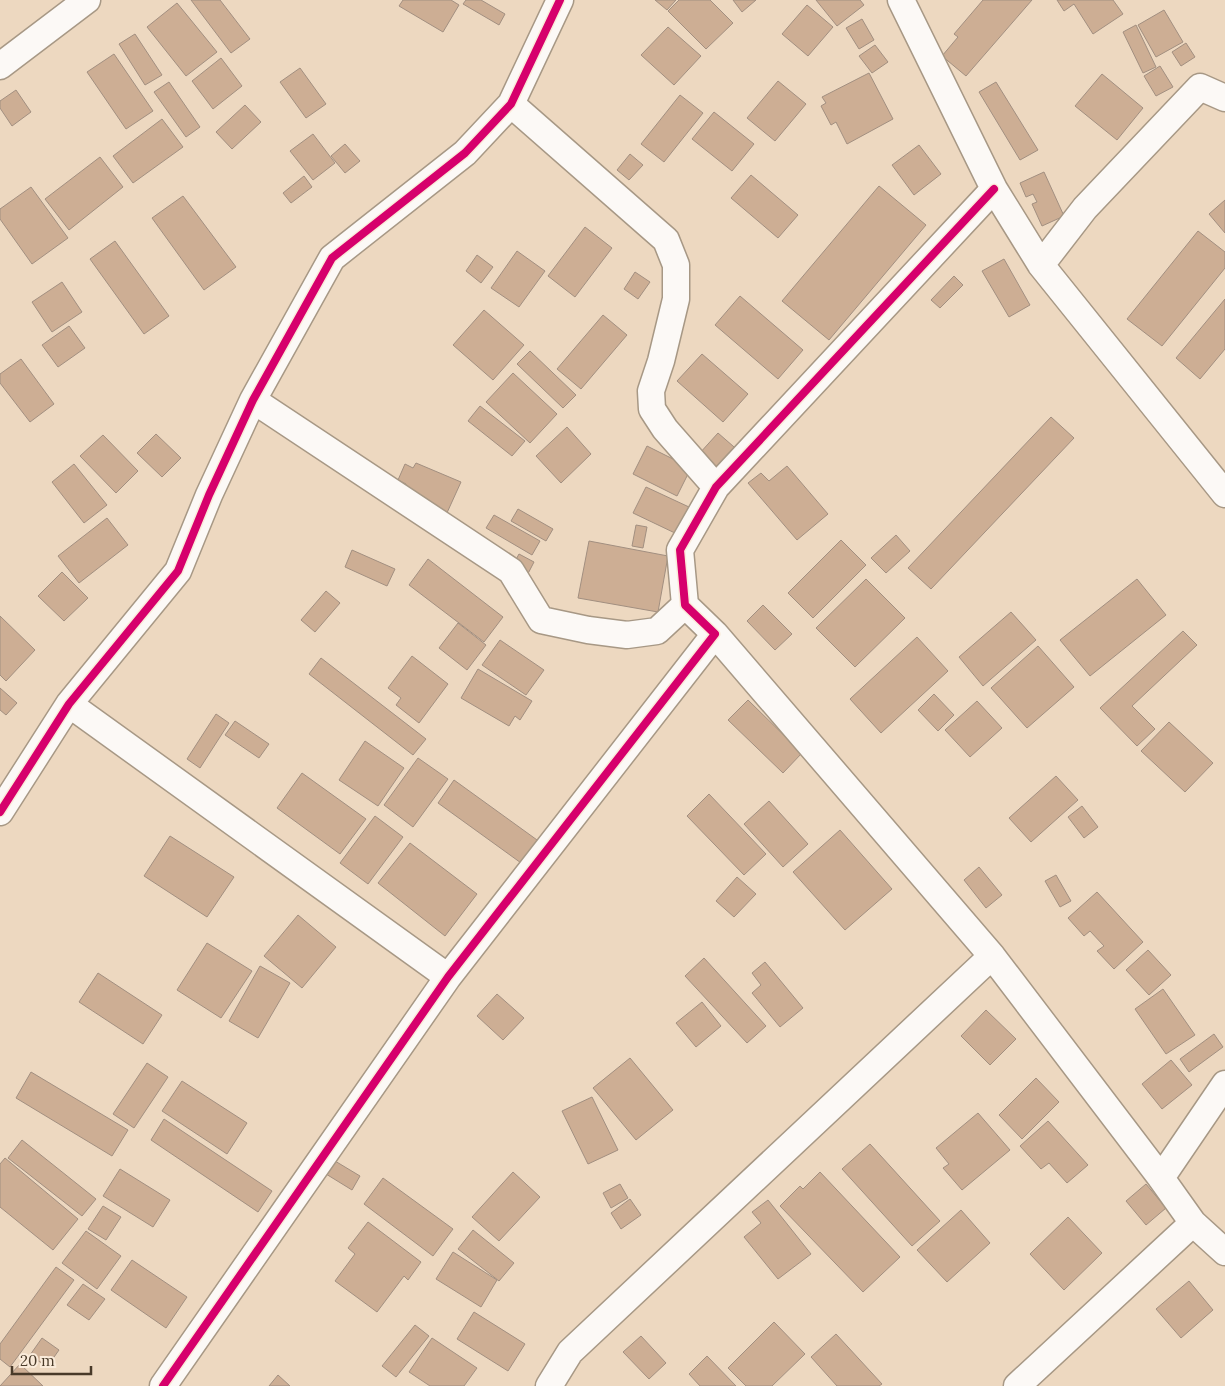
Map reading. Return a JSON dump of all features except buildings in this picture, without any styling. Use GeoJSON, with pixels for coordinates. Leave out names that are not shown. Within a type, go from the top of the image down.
{"type":"FeatureCollection","features":[{"type":"Feature","properties":{"kind":"street"},"geometry":{"type":"LineString","coordinates":[[0,66],[87,0]]}},
{"type":"Feature","properties":{"kind":"street"},"geometry":{"type":"LineString","coordinates":[[0,812],[69,704],[178,571],[209,495],[253,400],[332,258],[465,153],[511,104],[560,0]]}},
{"type":"Feature","properties":{"kind":"street"},"geometry":{"type":"LineString","coordinates":[[901,0],[994,189],[1041,265],[1225,494]]}},
{"type":"Feature","properties":{"kind":"street"},"geometry":{"type":"LineString","coordinates":[[1041,265],[1085,208],[1200,87],[1225,98]]}},
{"type":"Feature","properties":{"kind":"street"},"geometry":{"type":"LineString","coordinates":[[511,104],[666,240],[676,265],[676,299],[661,361],[651,391],[652,409],[665,429],[716,487]]}},
{"type":"Feature","properties":{"kind":"street"},"geometry":{"type":"LineString","coordinates":[[994,189],[716,487],[680,550],[685,604],[715,634],[992,956],[1193,1223],[1225,1252]]}},
{"type":"Feature","properties":{"kind":"street"},"geometry":{"type":"LineString","coordinates":[[253,400],[510,571],[541,620],[588,630],[627,634],[657,631],[685,604]]}},
{"type":"Feature","properties":{"kind":"street"},"geometry":{"type":"LineString","coordinates":[[162,1386],[448,977],[715,634]]}},
{"type":"Feature","properties":{"kind":"street"},"geometry":{"type":"LineString","coordinates":[[69,704],[448,977]]}},
{"type":"Feature","properties":{"kind":"street"},"geometry":{"type":"LineString","coordinates":[[549,1386],[570,1352],[992,956]]}},
{"type":"Feature","properties":{"kind":"street"},"geometry":{"type":"LineString","coordinates":[[1161,1178],[1225,1084]]}},
{"type":"Feature","properties":{"kind":"street"},"geometry":{"type":"LineString","coordinates":[[1017,1386],[1193,1223]]}},
{"type":"Feature","properties":{"kind":"cycle path"},"geometry":{"type":"LineString","coordinates":[[0,812],[69,704],[178,571],[209,495],[253,400],[332,258],[465,153],[511,104],[560,0]]}},
{"type":"Feature","properties":{"kind":"cycle path"},"geometry":{"type":"LineString","coordinates":[[163,1386],[448,977],[715,634],[685,605],[680,550],[716,487],[994,189]]}}]}
